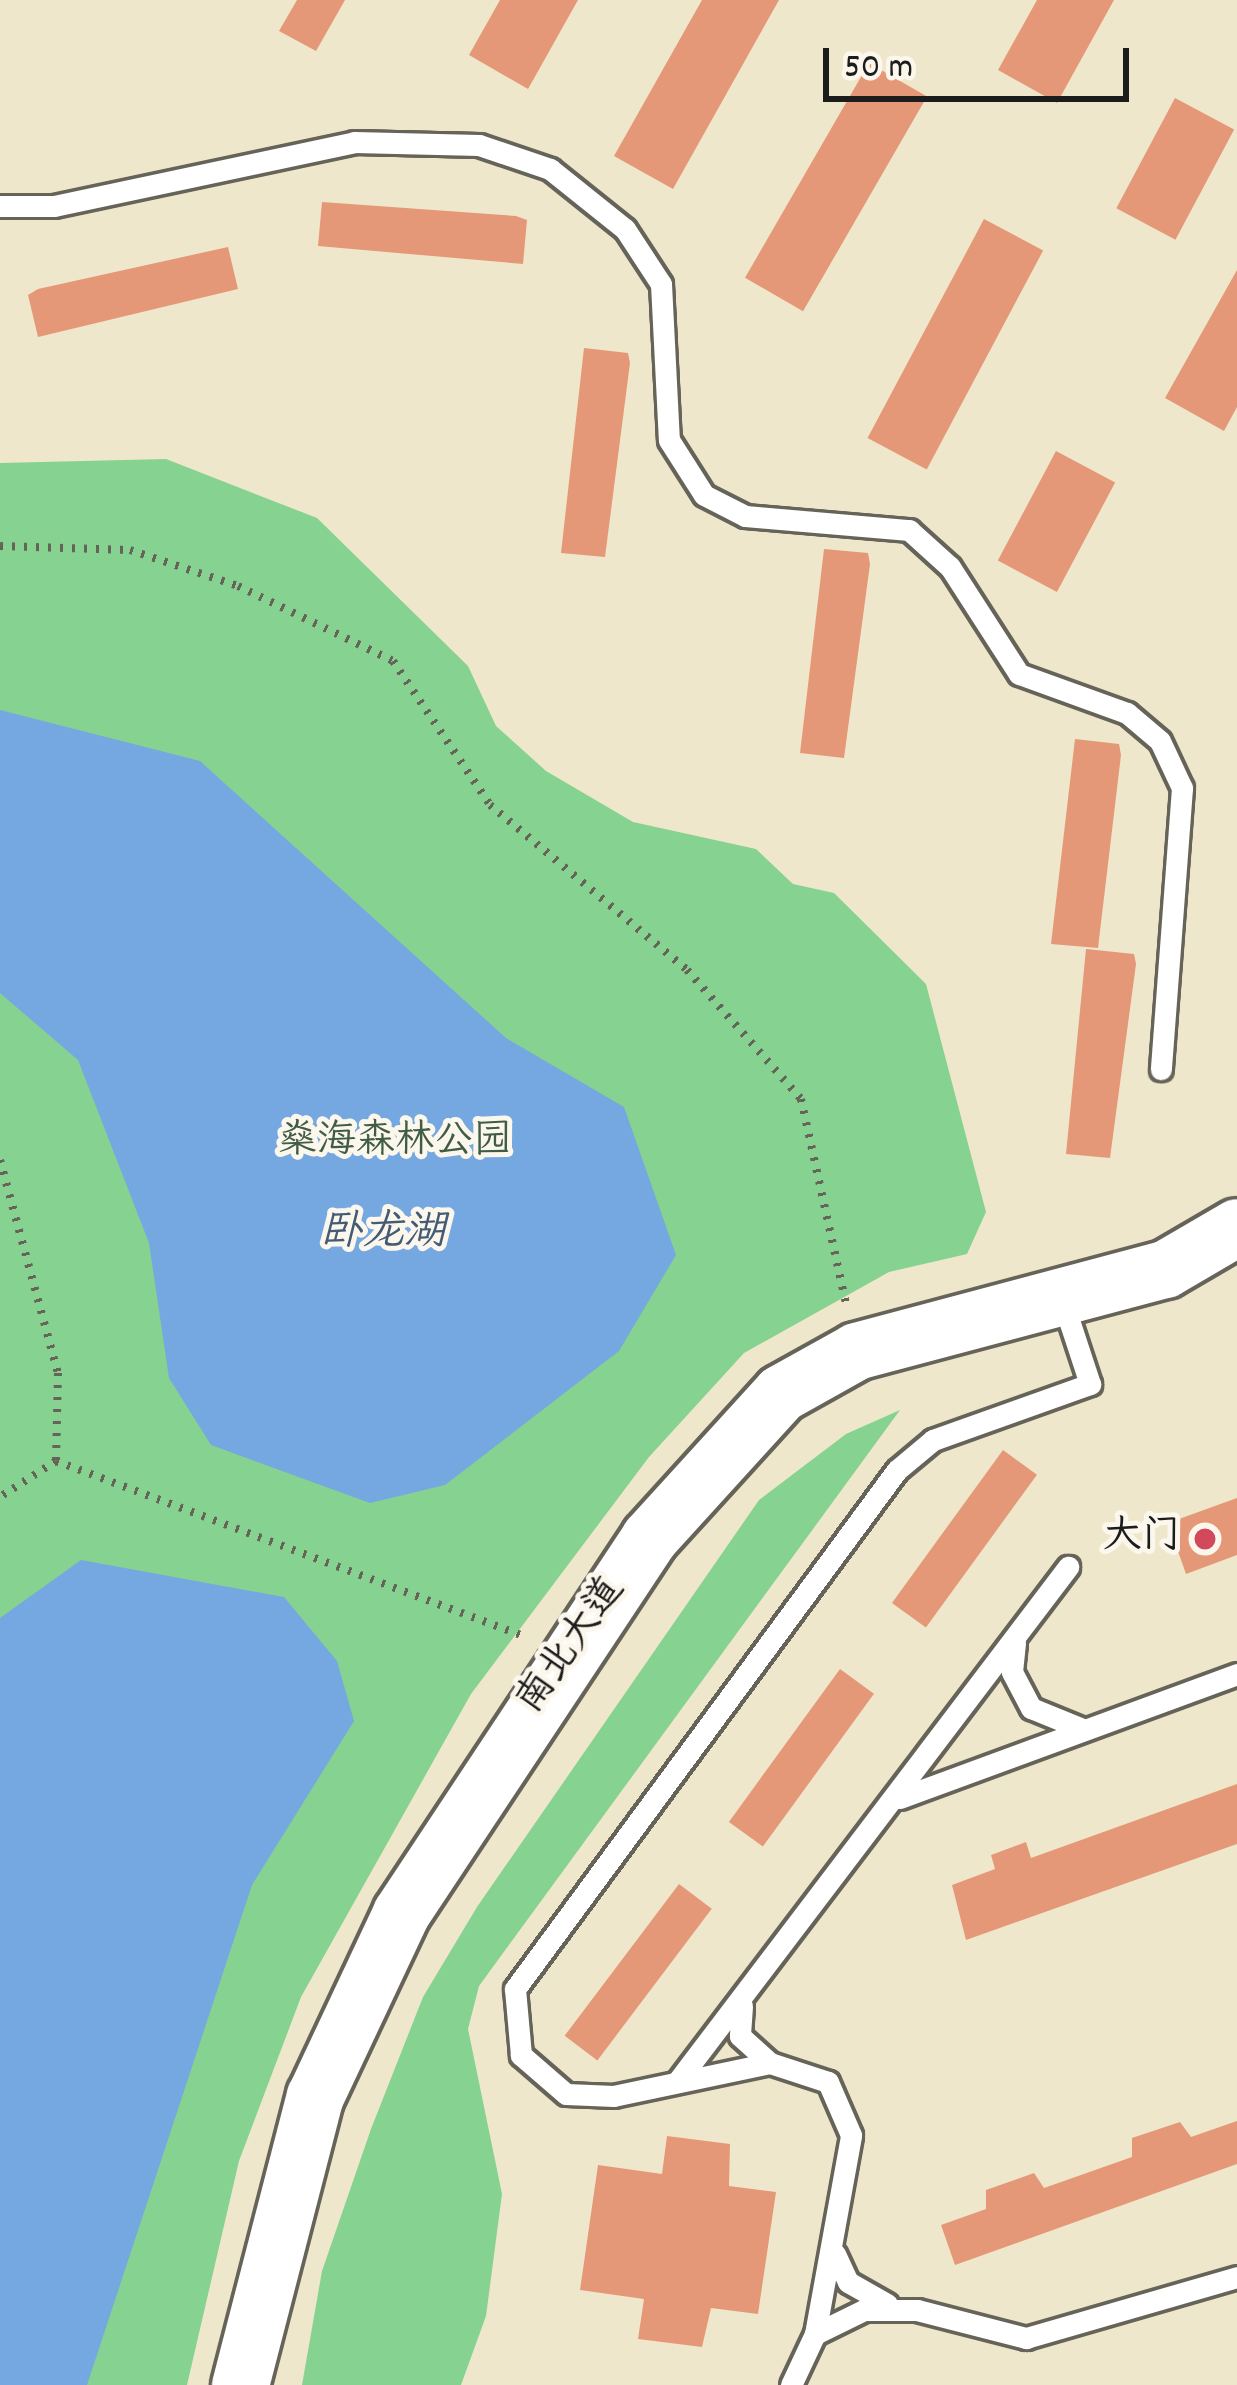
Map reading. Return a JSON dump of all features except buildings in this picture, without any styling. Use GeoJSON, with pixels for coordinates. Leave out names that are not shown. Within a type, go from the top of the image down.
{"type":"FeatureCollection","features":[{"type":"Feature","properties":{"kind":"street","name":"南北大道"},"geometry":{"type":"LineString","coordinates":[[240,2385],[315,2096],[401,1913],[568,1652],[721,1455],[781,1393],[856,1351],[1165,1269],[1237,1227]]}},
{"type":"Feature","properties":{"kind":"lane"},"geometry":{"type":"LineString","coordinates":[[0,206],[54,206],[354,142],[479,145],[550,169],[625,229],[661,284],[669,440],[704,495],[745,516],[908,530],[950,567],[1019,674],[1127,712],[1160,741],[1182,788],[1161,1070]]}},
{"type":"Feature","properties":{"kind":"lane"},"geometry":{"type":"LineString","coordinates":[[770,2062],[590,2098],[547,2084],[512,2032],[514,1989],[914,1453],[1090,1384],[1062,1299]]}},
{"type":"Feature","properties":{"kind":"lane"},"geometry":{"type":"LineString","coordinates":[[672,2085],[742,2006],[1068,1567]]}},
{"type":"Feature","properties":{"kind":"lane"},"geometry":{"type":"LineString","coordinates":[[1016,1637],[1012,1672],[1031,1708],[1087,1728]]}},
{"type":"Feature","properties":{"kind":"lane"},"geometry":{"type":"LineString","coordinates":[[890,1807],[1237,1674]]}},
{"type":"Feature","properties":{"kind":"lane"},"geometry":{"type":"LineString","coordinates":[[742,2006],[740,2036],[770,2062],[828,2082],[847,2113],[834,2249],[814,2334],[791,2385]]}},
{"type":"Feature","properties":{"kind":"lane"},"geometry":{"type":"LineString","coordinates":[[834,2249],[858,2292],[893,2306],[1026,2338],[1237,2277]]}},
{"type":"Feature","properties":{"kind":"lane"},"geometry":{"type":"LineString","coordinates":[[814,2334],[893,2306]]}},
{"type":"Feature","properties":{"kind":"path"},"geometry":{"type":"LineString","coordinates":[[0,546],[130,550],[238,586],[393,661],[490,805],[687,970],[801,1099],[856,1351]]}},
{"type":"Feature","properties":{"kind":"path"},"geometry":{"type":"LineString","coordinates":[[0,1160],[58,1373],[56,1460]]}},
{"type":"Feature","properties":{"kind":"path"},"geometry":{"type":"LineString","coordinates":[[0,1497],[56,1460]]}},
{"type":"Feature","properties":{"kind":"path"},"geometry":{"type":"LineString","coordinates":[[56,1460],[568,1652]]}},
{"type":"Feature","properties":{"kind":"green space","name":"燊海森林公园"},"geometry":{"type":"Polygon","coordinates":[[[166,459],[317,518],[468,666],[496,726],[546,771],[633,822],[756,849],[793,884],[834,893],[926,984],[986,1212],[967,1254],[889,1272],[744,1353],[649,1457],[471,1694],[301,1997],[239,2161],[187,2385],[0,2385],[0,463],[166,459]]]}},
{"type":"Feature","properties":{"kind":"green space"},"geometry":{"type":"Polygon","coordinates":[[[900,1410],[479,1986],[468,2029],[502,2194],[486,2316],[461,2385],[302,2385],[322,2271],[371,2129],[423,1997],[477,1907],[759,1500],[846,1434],[900,1410]]]}},
{"type":"Feature","properties":{"kind":"water","name":"卧龙湖"},"geometry":{"type":"Polygon","coordinates":[[[0,710],[200,761],[506,1038],[624,1107],[676,1255],[619,1351],[445,1485],[370,1503],[211,1445],[169,1378],[149,1243],[78,1060],[0,993],[0,710]]]}},
{"type":"Feature","properties":{"kind":"water"},"geometry":{"type":"Polygon","coordinates":[[[81,1560],[284,1597],[337,1661],[354,1721],[252,1885],[87,2385],[0,2385],[0,1618],[81,1560]]]}},
{"type":"Feature","properties":{"kind":"place","name":"大门"},"geometry":{"type":"Point","coordinates":[1205,1539]}}]}
